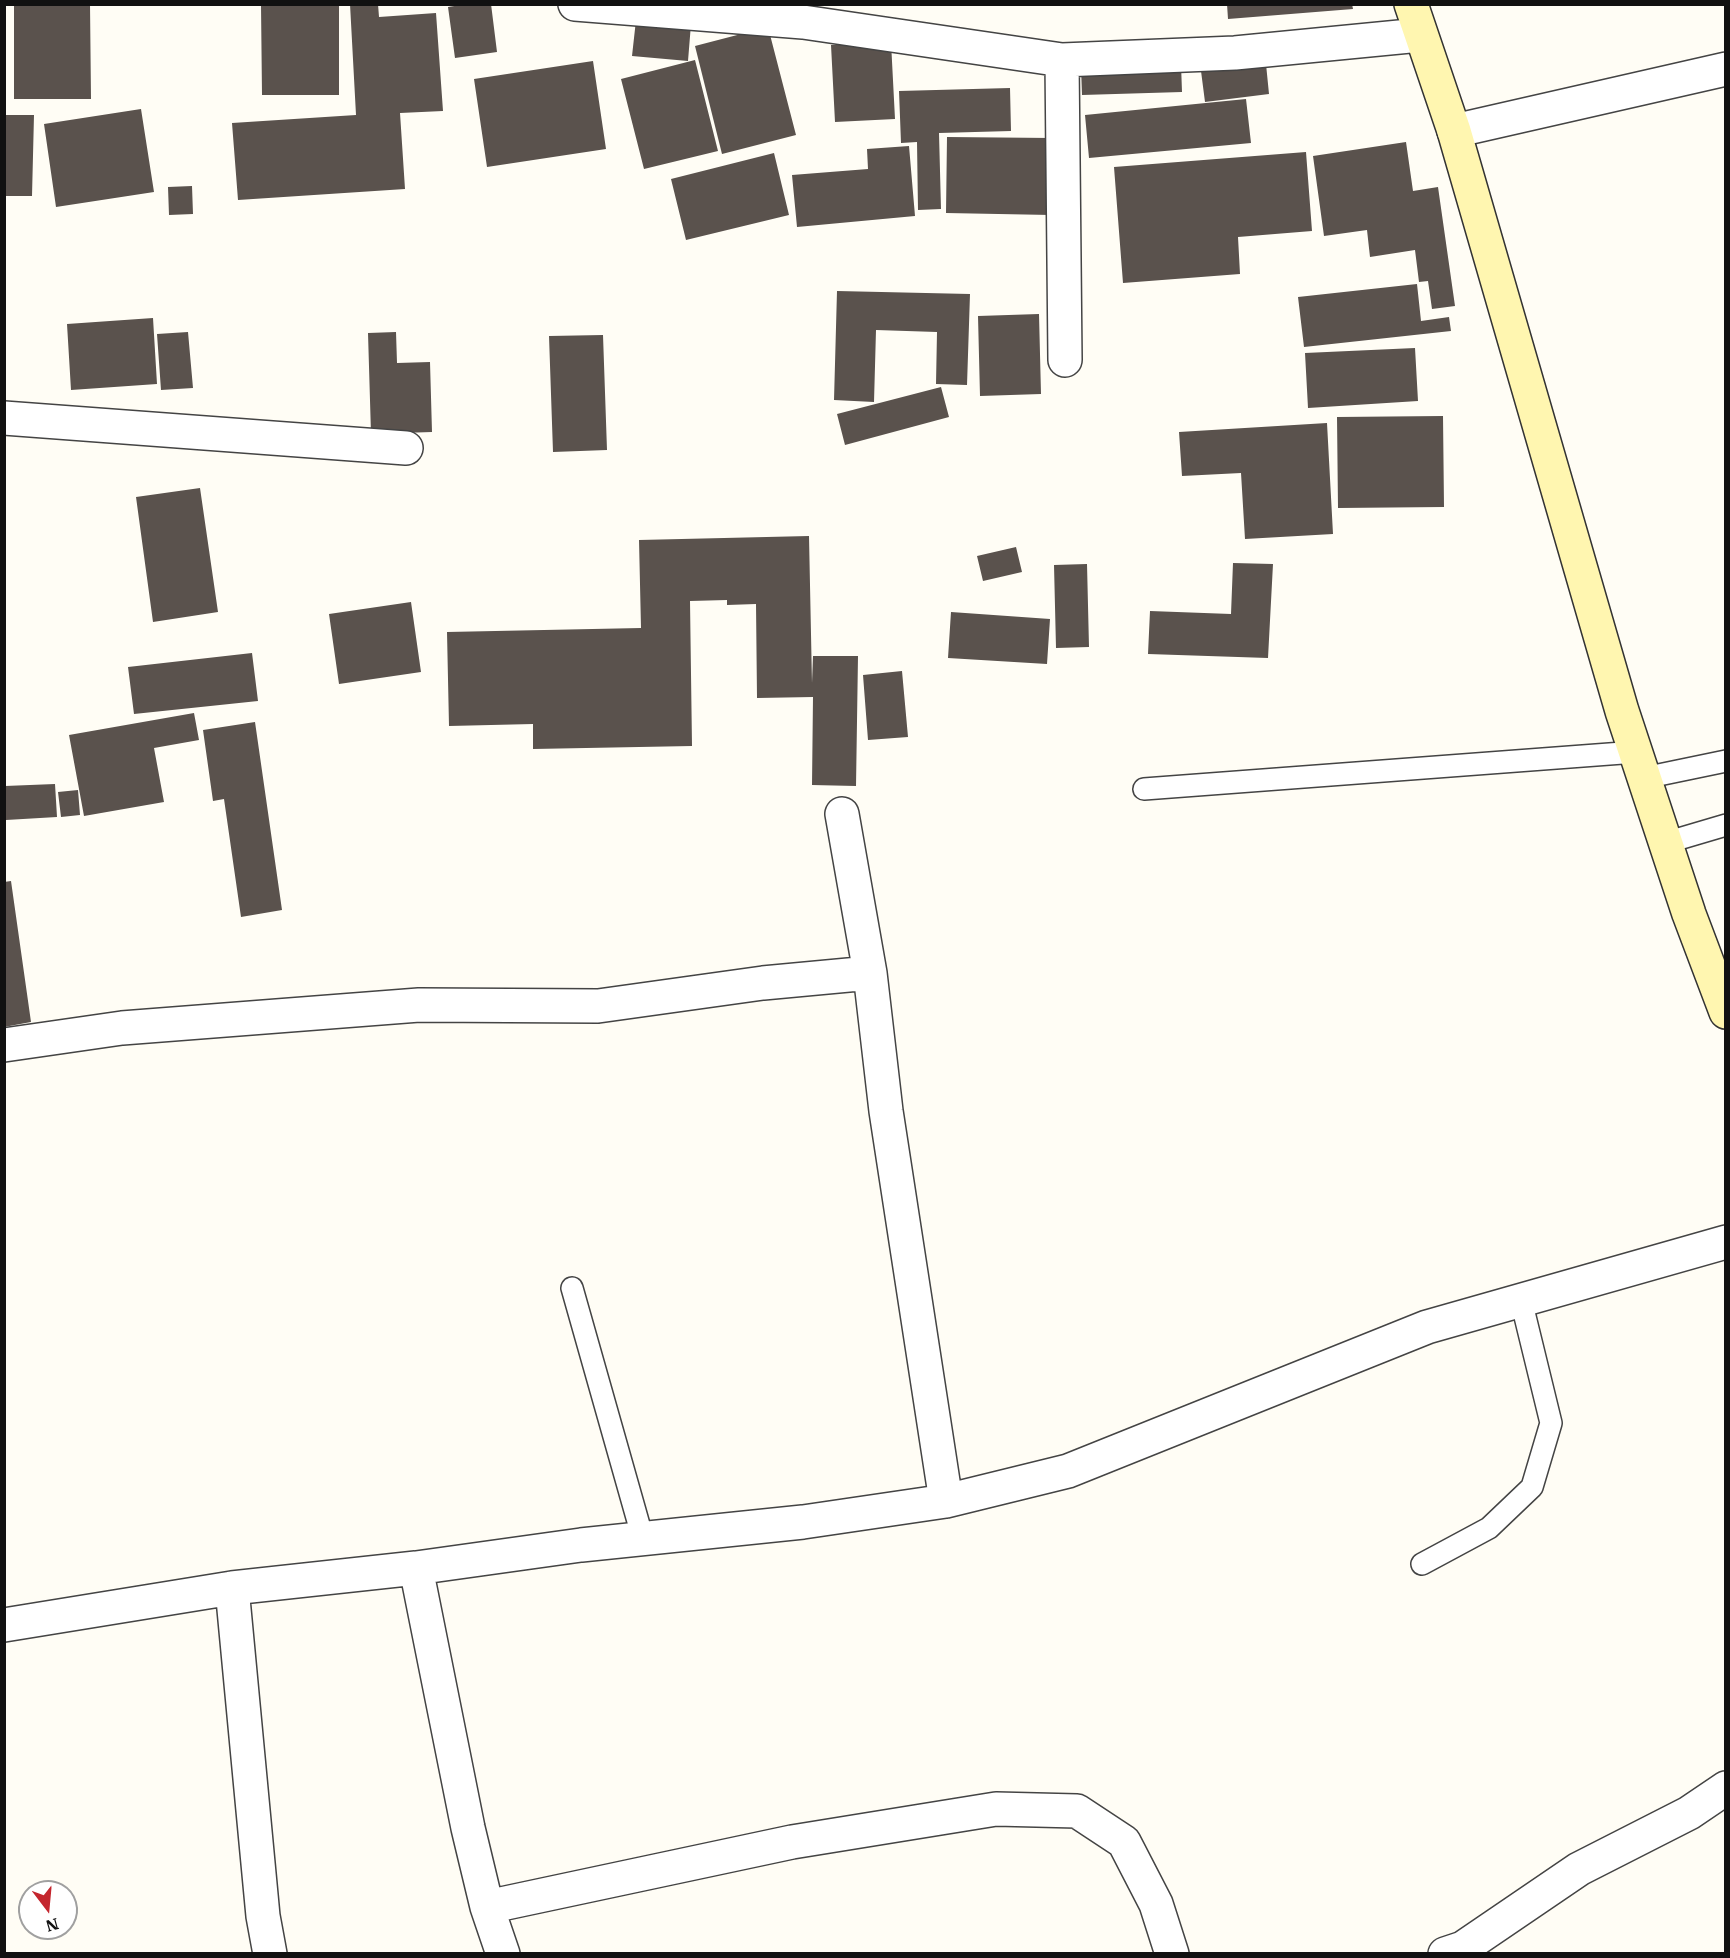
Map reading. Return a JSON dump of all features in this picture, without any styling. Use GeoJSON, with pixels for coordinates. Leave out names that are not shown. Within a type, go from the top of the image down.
{"type":"FeatureCollection","features":[{"type":"Feature","properties":{"kind":"main road"},"geometry":{"type":"LineString","coordinates":[[1415,20],[1454,131],[1640,765],[1725,1012]]}},
{"type":"Feature","properties":{"kind":"street"},"geometry":{"type":"LineString","coordinates":[[575,4],[803,22],[1062,60],[1235,53],[1415,20]]}},
{"type":"Feature","properties":{"kind":"street"},"geometry":{"type":"LineString","coordinates":[[1062,60],[1065,360]]}},
{"type":"Feature","properties":{"kind":"street"},"geometry":{"type":"LineString","coordinates":[[1454,131],[1725,69]]}},
{"type":"Feature","properties":{"kind":"street"},"geometry":{"type":"LineString","coordinates":[[4,418],[406,448]]}},
{"type":"Feature","properties":{"kind":"street"},"geometry":{"type":"LineString","coordinates":[[842,814],[870,973],[886,1111],[946,1501]]}},
{"type":"Feature","properties":{"kind":"street"},"geometry":{"type":"LineString","coordinates":[[4,1045],[122,1029],[419,1005],[598,1006],[764,983],[870,973]]}},
{"type":"Feature","properties":{"kind":"street"},"geometry":{"type":"LineString","coordinates":[[4,1625],[232,1588],[803,1522],[946,1501],[1068,1471],[1426,1327],[1725,1242]]}},
{"type":"Feature","properties":{"kind":"street"},"geometry":{"type":"LineString","coordinates":[[416,1568],[487,1907],[503,1953]]}},
{"type":"Feature","properties":{"kind":"street"},"geometry":{"type":"LineString","coordinates":[[232,1588],[263,1916],[270,1953]]}},
{"type":"Feature","properties":{"kind":"street"},"geometry":{"type":"LineString","coordinates":[[1458,1952],[1579,1869],[1689,1813],[1725,1788]]}},
{"type":"Feature","properties":{"kind":"street"},"geometry":{"type":"LineString","coordinates":[[487,1907],[792,1842],[984,1810],[1077,1811],[1124,1842],[1156,1904],[1173,1953]]}},
{"type":"Feature","properties":{"kind":"lane"},"geometry":{"type":"LineString","coordinates":[[1144,789],[1725,761]]}},
{"type":"Feature","properties":{"kind":"lane"},"geometry":{"type":"LineString","coordinates":[[1665,843],[1725,825]]}},
{"type":"Feature","properties":{"kind":"lane"},"geometry":{"type":"LineString","coordinates":[[572,1288],[643,1539]]}},
{"type":"Feature","properties":{"kind":"lane"},"geometry":{"type":"LineString","coordinates":[[1422,1564],[1489,1528],[1532,1487],[1551,1424],[1521,1300]]}},
{"type":"Feature","properties":{"kind":"building"},"geometry":{"type":"Polygon","coordinates":[[[14,4],[90,4],[91,99],[14,99],[14,4]]]}},
{"type":"Feature","properties":{"kind":"building"},"geometry":{"type":"Polygon","coordinates":[[[350,4],[378,4],[379,17],[436,13],[443,111],[400,113],[405,189],[238,200],[232,123],[356,115],[350,4]]]}},
{"type":"Feature","properties":{"kind":"building"},"geometry":{"type":"Polygon","coordinates":[[[491,4],[497,52],[455,58],[448,7],[491,4]]]}},
{"type":"Feature","properties":{"kind":"building"},"geometry":{"type":"Polygon","coordinates":[[[1227,4],[1352,4],[1353,9],[1228,19],[1227,4]]]}},
{"type":"Feature","properties":{"kind":"building"},"geometry":{"type":"Polygon","coordinates":[[[261,5],[339,5],[339,95],[262,95],[261,5]]]}},
{"type":"Feature","properties":{"kind":"building"},"geometry":{"type":"Polygon","coordinates":[[[636,20],[691,24],[688,61],[632,56],[636,20]]]}},
{"type":"Feature","properties":{"kind":"building"},"geometry":{"type":"Polygon","coordinates":[[[768,27],[796,135],[722,154],[695,46],[768,27]]]}},
{"type":"Feature","properties":{"kind":"building"},"geometry":{"type":"Polygon","coordinates":[[[891,42],[895,119],[835,122],[831,45],[891,42]]]}},
{"type":"Feature","properties":{"kind":"building"},"geometry":{"type":"Polygon","coordinates":[[[695,60],[718,151],[644,169],[621,79],[695,60]]]}},
{"type":"Feature","properties":{"kind":"building"},"geometry":{"type":"Polygon","coordinates":[[[593,61],[606,149],[487,167],[474,79],[593,61]]]}},
{"type":"Feature","properties":{"kind":"building"},"geometry":{"type":"Polygon","coordinates":[[[1181,64],[1182,92],[1082,95],[1081,67],[1181,64]]]}},
{"type":"Feature","properties":{"kind":"building"},"geometry":{"type":"Polygon","coordinates":[[[1266,64],[1269,94],[1205,102],[1201,71],[1266,64]]]}},
{"type":"Feature","properties":{"kind":"building"},"geometry":{"type":"Polygon","coordinates":[[[1010,88],[1011,131],[939,133],[941,209],[918,210],[917,142],[901,143],[899,91],[1010,88]]]}},
{"type":"Feature","properties":{"kind":"building"},"geometry":{"type":"Polygon","coordinates":[[[1246,99],[1251,143],[1089,158],[1085,115],[1246,99]]]}},
{"type":"Feature","properties":{"kind":"building"},"geometry":{"type":"Polygon","coordinates":[[[141,109],[154,192],[56,207],[44,124],[141,109]]]}},
{"type":"Feature","properties":{"kind":"building"},"geometry":{"type":"Polygon","coordinates":[[[4,115],[34,115],[32,196],[4,196],[4,115]]]}},
{"type":"Feature","properties":{"kind":"building"},"geometry":{"type":"Polygon","coordinates":[[[947,137],[1052,138],[1051,215],[946,213],[947,137]]]}},
{"type":"Feature","properties":{"kind":"building"},"geometry":{"type":"Polygon","coordinates":[[[1406,142],[1413,191],[1438,187],[1455,306],[1432,309],[1428,281],[1419,282],[1415,250],[1370,257],[1367,230],[1324,236],[1313,156],[1406,142]]]}},
{"type":"Feature","properties":{"kind":"building"},"geometry":{"type":"Polygon","coordinates":[[[909,146],[915,216],[797,227],[792,175],[868,169],[867,149],[909,146]]]}},
{"type":"Feature","properties":{"kind":"building"},"geometry":{"type":"Polygon","coordinates":[[[1306,152],[1312,231],[1238,237],[1240,274],[1123,283],[1114,167],[1306,152]]]}},
{"type":"Feature","properties":{"kind":"building"},"geometry":{"type":"Polygon","coordinates":[[[774,153],[789,215],[686,240],[671,179],[774,153]]]}},
{"type":"Feature","properties":{"kind":"building"},"geometry":{"type":"Polygon","coordinates":[[[192,186],[193,214],[169,215],[168,187],[192,186]]]}},
{"type":"Feature","properties":{"kind":"building"},"geometry":{"type":"Polygon","coordinates":[[[1417,284],[1421,321],[1449,317],[1451,331],[1304,347],[1298,297],[1417,284]]]}},
{"type":"Feature","properties":{"kind":"building"},"geometry":{"type":"Polygon","coordinates":[[[837,291],[970,294],[967,385],[936,384],[937,332],[876,330],[874,402],[834,400],[837,291]]]}},
{"type":"Feature","properties":{"kind":"building"},"geometry":{"type":"Polygon","coordinates":[[[1039,314],[1041,394],[980,396],[978,316],[1039,314]]]}},
{"type":"Feature","properties":{"kind":"building"},"geometry":{"type":"Polygon","coordinates":[[[153,318],[157,384],[71,390],[67,324],[153,318]]]}},
{"type":"Feature","properties":{"kind":"building"},"geometry":{"type":"Polygon","coordinates":[[[188,332],[193,388],[161,390],[157,334],[188,332]]]}},
{"type":"Feature","properties":{"kind":"building"},"geometry":{"type":"Polygon","coordinates":[[[396,332],[397,363],[430,362],[432,432],[371,434],[368,333],[396,332]]]}},
{"type":"Feature","properties":{"kind":"building"},"geometry":{"type":"Polygon","coordinates":[[[603,335],[607,450],[553,452],[549,336],[603,335]]]}},
{"type":"Feature","properties":{"kind":"building"},"geometry":{"type":"Polygon","coordinates":[[[1415,348],[1418,401],[1308,408],[1305,353],[1415,348]]]}},
{"type":"Feature","properties":{"kind":"building"},"geometry":{"type":"Polygon","coordinates":[[[941,387],[949,417],[845,445],[837,414],[941,387]]]}},
{"type":"Feature","properties":{"kind":"building"},"geometry":{"type":"Polygon","coordinates":[[[1443,416],[1444,507],[1338,508],[1337,417],[1443,416]]]}},
{"type":"Feature","properties":{"kind":"building"},"geometry":{"type":"Polygon","coordinates":[[[1327,423],[1333,534],[1245,539],[1241,473],[1182,476],[1179,432],[1327,423]]]}},
{"type":"Feature","properties":{"kind":"building"},"geometry":{"type":"Polygon","coordinates":[[[200,488],[218,612],[153,622],[136,497],[200,488]]]}},
{"type":"Feature","properties":{"kind":"building"},"geometry":{"type":"Polygon","coordinates":[[[809,536],[812,683],[813,656],[858,656],[856,786],[812,785],[813,697],[757,698],[756,604],[727,605],[727,600],[690,601],[692,746],[533,749],[533,724],[449,726],[447,632],[641,628],[639,540],[809,536]]]}},
{"type":"Feature","properties":{"kind":"building"},"geometry":{"type":"Polygon","coordinates":[[[1016,547],[1022,572],[983,581],[977,556],[1016,547]]]}},
{"type":"Feature","properties":{"kind":"building"},"geometry":{"type":"Polygon","coordinates":[[[1233,563],[1273,564],[1268,658],[1148,654],[1150,611],[1231,614],[1233,563]]]}},
{"type":"Feature","properties":{"kind":"building"},"geometry":{"type":"Polygon","coordinates":[[[1087,564],[1089,647],[1056,648],[1054,565],[1087,564]]]}},
{"type":"Feature","properties":{"kind":"building"},"geometry":{"type":"Polygon","coordinates":[[[411,602],[421,672],[339,684],[329,614],[411,602]]]}},
{"type":"Feature","properties":{"kind":"building"},"geometry":{"type":"Polygon","coordinates":[[[951,612],[1050,619],[1047,664],[948,658],[951,612]]]}},
{"type":"Feature","properties":{"kind":"building"},"geometry":{"type":"Polygon","coordinates":[[[252,653],[258,701],[134,714],[128,667],[252,653]]]}},
{"type":"Feature","properties":{"kind":"building"},"geometry":{"type":"Polygon","coordinates":[[[902,671],[908,737],[868,740],[863,675],[902,671]]]}},
{"type":"Feature","properties":{"kind":"building"},"geometry":{"type":"Polygon","coordinates":[[[194,713],[199,740],[154,748],[164,802],[84,816],[69,735],[194,713]]]}},
{"type":"Feature","properties":{"kind":"building"},"geometry":{"type":"Polygon","coordinates":[[[255,722],[282,910],[241,917],[224,799],[213,801],[203,730],[255,722]]]}},
{"type":"Feature","properties":{"kind":"building"},"geometry":{"type":"Polygon","coordinates":[[[55,784],[57,817],[6,820],[5,786],[55,784]]]}},
{"type":"Feature","properties":{"kind":"building"},"geometry":{"type":"Polygon","coordinates":[[[78,790],[80,815],[61,817],[58,792],[78,790]]]}},
{"type":"Feature","properties":{"kind":"building"},"geometry":{"type":"Polygon","coordinates":[[[11,881],[31,1022],[4,1027],[4,882],[11,881]]]}}]}
